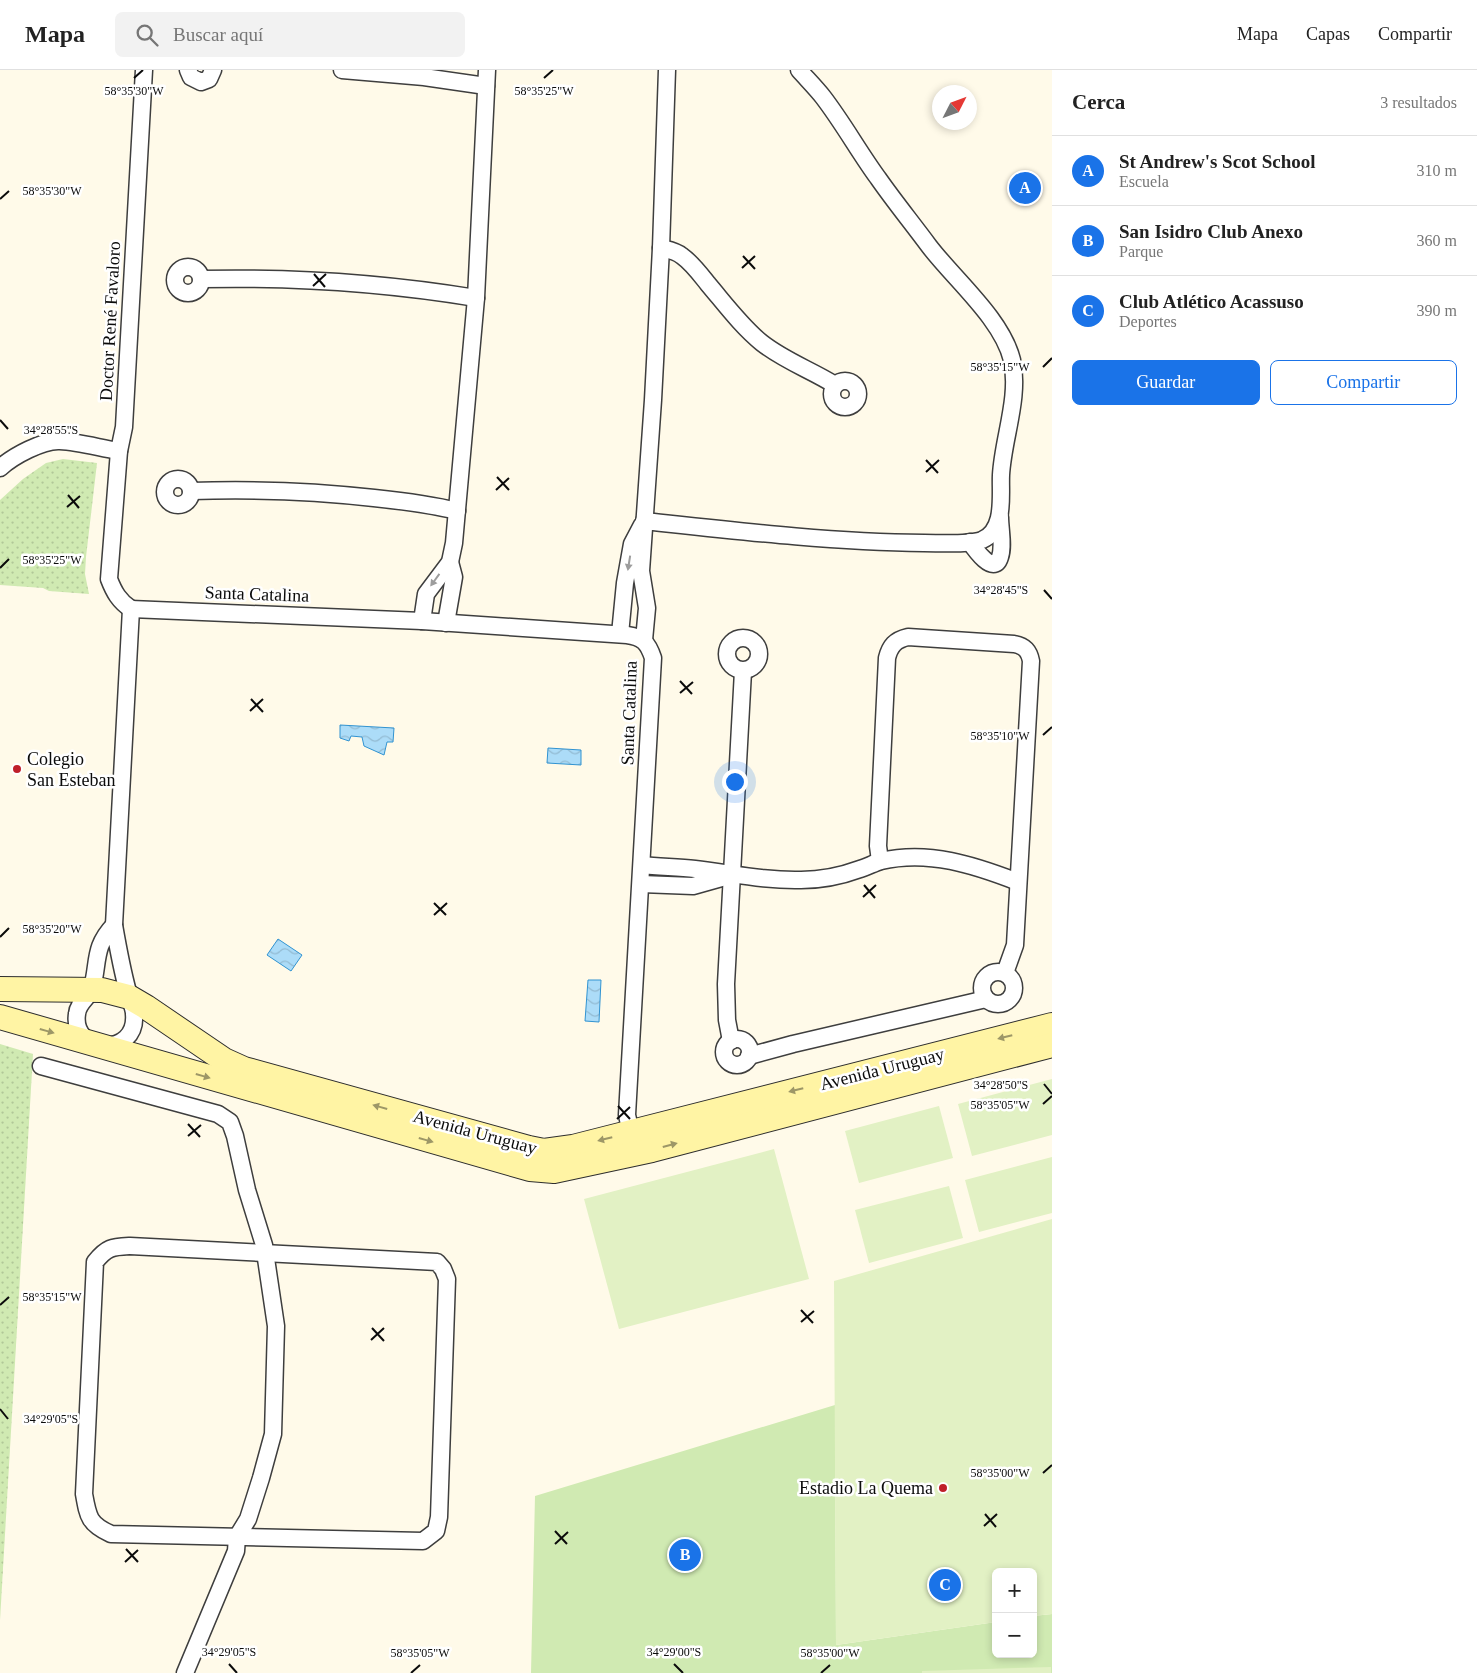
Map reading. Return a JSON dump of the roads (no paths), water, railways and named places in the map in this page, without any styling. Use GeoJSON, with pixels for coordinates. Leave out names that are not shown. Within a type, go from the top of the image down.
{"type":"FeatureCollection","features":[{"type":"Feature","properties":{"kind":"main road","name":"Avenida Uruguay"},"geometry":{"type":"LineString","coordinates":[[0,989],[110,992],[129,998],[146,1007],[224,1060],[244,1070],[544,1151],[633,1143],[1052,1045]]}},
{"type":"Feature","properties":{"kind":"main road","name":"Avenida Uruguay"},"geometry":{"type":"LineString","coordinates":[[0,1017],[530,1169],[554,1171],[633,1143],[1052,1025]]}},
{"type":"Feature","properties":{"kind":"street","name":"Doctor René Favaloro"},"geometry":{"type":"LineString","coordinates":[[131,609],[121,602],[109,578],[118,451],[124,428],[144,70]]}},
{"type":"Feature","properties":{"kind":"street"},"geometry":{"type":"LineString","coordinates":[[188,70],[191,77],[202,82],[209,79],[214,70]]}},
{"type":"Feature","properties":{"kind":"street"},"geometry":{"type":"LineString","coordinates":[[342,70],[424,77],[486,78],[476,298],[454,543],[450,562],[426,594],[422,621]]}},
{"type":"Feature","properties":{"kind":"street"},"geometry":{"type":"LineString","coordinates":[[644,640],[647,608],[641,571],[661,248],[666,70]]}},
{"type":"Feature","properties":{"kind":"street"},"geometry":{"type":"LineString","coordinates":[[800,70],[823,97],[879,180],[932,249],[995,324],[1012,360],[1013,398],[1001,473],[1001,551],[997,562],[993,564],[988,563],[970,542]]}},
{"type":"Feature","properties":{"kind":"street"},"geometry":{"type":"LineString","coordinates":[[661,248],[682,256],[694,267],[727,307],[762,343],[793,363],[816,373],[835,385]]}},
{"type":"Feature","properties":{"kind":"street"},"geometry":{"type":"LineString","coordinates":[[201,279],[272,279],[334,282],[430,290],[476,298]]}},
{"type":"Feature","properties":{"kind":"street"},"geometry":{"type":"LineString","coordinates":[[0,468],[6,462],[36,446],[59,441],[118,451]]}},
{"type":"Feature","properties":{"kind":"street"},"geometry":{"type":"LineString","coordinates":[[190,491],[307,492],[406,501],[457,511]]}},
{"type":"Feature","properties":{"kind":"street"},"geometry":{"type":"LineString","coordinates":[[644,521],[884,542],[970,542],[981,540],[990,535],[1000,516]]}},
{"type":"Feature","properties":{"kind":"street"},"geometry":{"type":"LineString","coordinates":[[620,634],[625,584],[632,544],[644,521]]}},
{"type":"Feature","properties":{"kind":"street"},"geometry":{"type":"LineString","coordinates":[[446,623],[454,577],[450,562]]}},
{"type":"Feature","properties":{"kind":"street"},"geometry":{"type":"LineString","coordinates":[[114,925],[105,934],[99,948],[92,991],[82,1001],[77,1014],[78,1027],[85,1039],[97,1046],[112,1046],[125,1040],[133,1028],[134,1013],[129,998],[114,925],[131,609]]}},
{"type":"Feature","properties":{"kind":"street","name":"Santa Catalina"},"geometry":{"type":"LineString","coordinates":[[131,609],[422,621],[620,634],[636,636],[644,640],[653,658],[628,1115],[633,1143]]}},
{"type":"Feature","properties":{"kind":"street"},"geometry":{"type":"LineString","coordinates":[[880,861],[878,846],[879,816],[887,658],[890,648],[900,639],[908,638],[1014,644],[1026,648],[1030,654],[1031,662],[1015,945],[1005,973]]}},
{"type":"Feature","properties":{"kind":"street"},"geometry":{"type":"LineString","coordinates":[[743,671],[726,984],[727,1020],[731,1040],[739,1039],[747,1044],[749,1056],[793,1044],[986,1000]]}},
{"type":"Feature","properties":{"kind":"street"},"geometry":{"type":"LineString","coordinates":[[642,866],[695,869],[771,880],[825,879],[843,875],[880,861],[917,858],[952,860],[1018,882]]}},
{"type":"Feature","properties":{"kind":"street"},"geometry":{"type":"LineString","coordinates":[[641,884],[693,886],[732,875]]}},
{"type":"Feature","properties":{"kind":"street"},"geometry":{"type":"LineString","coordinates":[[994,972],[1005,973],[1013,980],[1015,991],[1006,1003],[995,1005],[986,1000],[982,989],[985,978],[994,972]]}},
{"type":"Feature","properties":{"kind":"street"},"geometry":{"type":"LineString","coordinates":[[41,1066],[218,1114],[227,1119],[235,1136],[247,1190],[265,1252],[276,1326],[273,1434],[248,1519],[237,1537],[236,1551],[200,1633],[185,1673]]}},
{"type":"Feature","properties":{"kind":"street"},"geometry":{"type":"LineString","coordinates":[[130,1246],[430,1260],[438,1262],[447,1279],[447,1288],[439,1517],[436,1532],[423,1540],[237,1537],[111,1534],[96,1527],[88,1515],[84,1494],[95,1262],[102,1253],[112,1247],[130,1246]]}},
{"type":"Feature","properties":{"kind":"water"},"geometry":{"type":"Polygon","coordinates":[[[340,725],[394,728],[393,742],[387,742],[384,755],[364,746],[362,737],[351,736],[349,741],[340,738],[340,725]]]}},
{"type":"Feature","properties":{"kind":"water"},"geometry":{"type":"Polygon","coordinates":[[[548,748],[581,750],[581,765],[547,763],[548,748]]]}},
{"type":"Feature","properties":{"kind":"water"},"geometry":{"type":"Polygon","coordinates":[[[278,939],[302,955],[291,971],[267,955],[278,939]]]}},
{"type":"Feature","properties":{"kind":"water"},"geometry":{"type":"Polygon","coordinates":[[[588,980],[601,980],[599,1022],[585,1021],[588,980]]]}},
{"type":"Feature","properties":{"kind":"place","name":"St Andrew's Scot School"},"geometry":{"type":"Point","coordinates":[1025,188]}},
{"type":"Feature","properties":{"kind":"place","name":"Colegio San Esteban"},"geometry":{"type":"Point","coordinates":[17,769]}},
{"type":"Feature","properties":{"kind":"place","name":"Estadio La Quema"},"geometry":{"type":"Point","coordinates":[943,1488]}},
{"type":"Feature","properties":{"kind":"place","name":"San Isidro Club Anexo"},"geometry":{"type":"Point","coordinates":[685,1555]}},
{"type":"Feature","properties":{"kind":"place","name":"Club Atlético Acassuso"},"geometry":{"type":"Point","coordinates":[945,1585]}}]}
